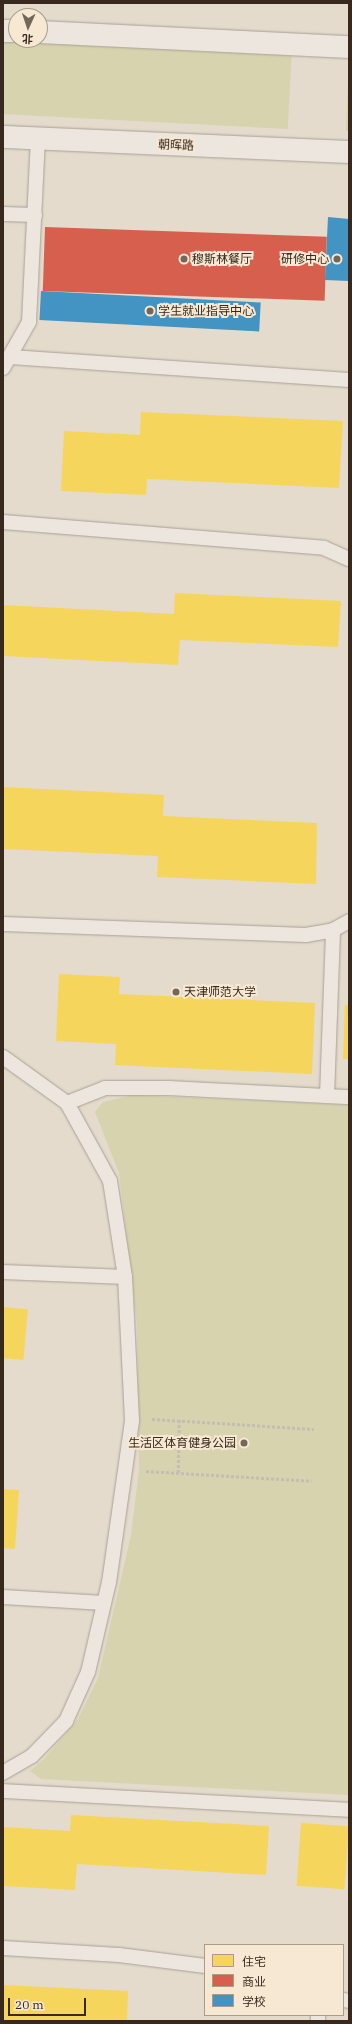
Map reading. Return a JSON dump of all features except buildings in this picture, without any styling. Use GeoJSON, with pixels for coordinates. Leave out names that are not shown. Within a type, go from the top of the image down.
{"type":"FeatureCollection","features":[{"type":"Feature","properties":{"kind":"street"},"geometry":{"type":"LineString","coordinates":[[48,32],[349,47]]}},
{"type":"Feature","properties":{"kind":"street","name":"朝晖路"},"geometry":{"type":"LineString","coordinates":[[3,137],[349,152]]}},
{"type":"Feature","properties":{"kind":"lane"},"geometry":{"type":"LineString","coordinates":[[38,139],[29,322],[7,363],[349,380]]}},
{"type":"Feature","properties":{"kind":"lane"},"geometry":{"type":"LineString","coordinates":[[3,214],[35,215]]}},
{"type":"Feature","properties":{"kind":"lane"},"geometry":{"type":"LineString","coordinates":[[3,522],[324,548],[349,560]]}},
{"type":"Feature","properties":{"kind":"lane"},"geometry":{"type":"LineString","coordinates":[[3,924],[306,935],[333,930],[349,921]]}},
{"type":"Feature","properties":{"kind":"lane"},"geometry":{"type":"LineString","coordinates":[[327,1096],[333,930]]}},
{"type":"Feature","properties":{"kind":"lane"},"geometry":{"type":"LineString","coordinates":[[3,1057],[67,1103],[110,1181],[125,1277],[132,1418],[104,1603],[88,1672],[66,1721],[32,1756],[3,1774]]}},
{"type":"Feature","properties":{"kind":"lane"},"geometry":{"type":"LineString","coordinates":[[67,1103],[105,1088],[170,1088],[349,1097]]}},
{"type":"Feature","properties":{"kind":"lane"},"geometry":{"type":"LineString","coordinates":[[3,1272],[125,1277]]}},
{"type":"Feature","properties":{"kind":"lane"},"geometry":{"type":"LineString","coordinates":[[3,1597],[104,1603]]}},
{"type":"Feature","properties":{"kind":"lane"},"geometry":{"type":"LineString","coordinates":[[3,1791],[349,1810]]}},
{"type":"Feature","properties":{"kind":"lane"},"geometry":{"type":"LineString","coordinates":[[3,1948],[119,1955],[204,1966]]}},
{"type":"Feature","properties":{"kind":"path"},"geometry":{"type":"LineString","coordinates":[[132,1418],[179,1419],[314,1429]]}},
{"type":"Feature","properties":{"kind":"path"},"geometry":{"type":"LineString","coordinates":[[178,1473],[179,1419]]}},
{"type":"Feature","properties":{"kind":"path"},"geometry":{"type":"LineString","coordinates":[[125,1469],[312,1481]]}},
{"type":"Feature","properties":{"kind":"shaded area"},"geometry":{"type":"Polygon","coordinates":[[[3,40],[8,40],[8,48],[48,48],[48,42],[292,55],[288,129],[3,114],[3,40]]]}},
{"type":"Feature","properties":{"kind":"shaded area"},"geometry":{"type":"Polygon","coordinates":[[[349,59],[349,131],[346,131],[349,59]]]}},
{"type":"Feature","properties":{"kind":"shaded area","name":"生活区体育健身公园"},"geometry":{"type":"Polygon","coordinates":[[[132,1095],[349,1105],[349,1795],[41,1779],[30,1771],[44,1759],[78,1719],[98,1678],[131,1535],[139,1470],[137,1324],[119,1173],[95,1112],[103,1102],[132,1095]]]}},
{"type":"Feature","properties":{"kind":"place","name":"穆斯林餐厅"},"geometry":{"type":"Point","coordinates":[184,259]}},
{"type":"Feature","properties":{"kind":"place","name":"研修中心"},"geometry":{"type":"Point","coordinates":[337,259]}},
{"type":"Feature","properties":{"kind":"place","name":"学生就业指导中心"},"geometry":{"type":"Point","coordinates":[150,311]}},
{"type":"Feature","properties":{"kind":"place","name":"天津师范大学"},"geometry":{"type":"Point","coordinates":[176,992]}},
{"type":"Feature","properties":{"kind":"place","name":"生活区体育健身公园"},"geometry":{"type":"Point","coordinates":[244,1443]}}]}
